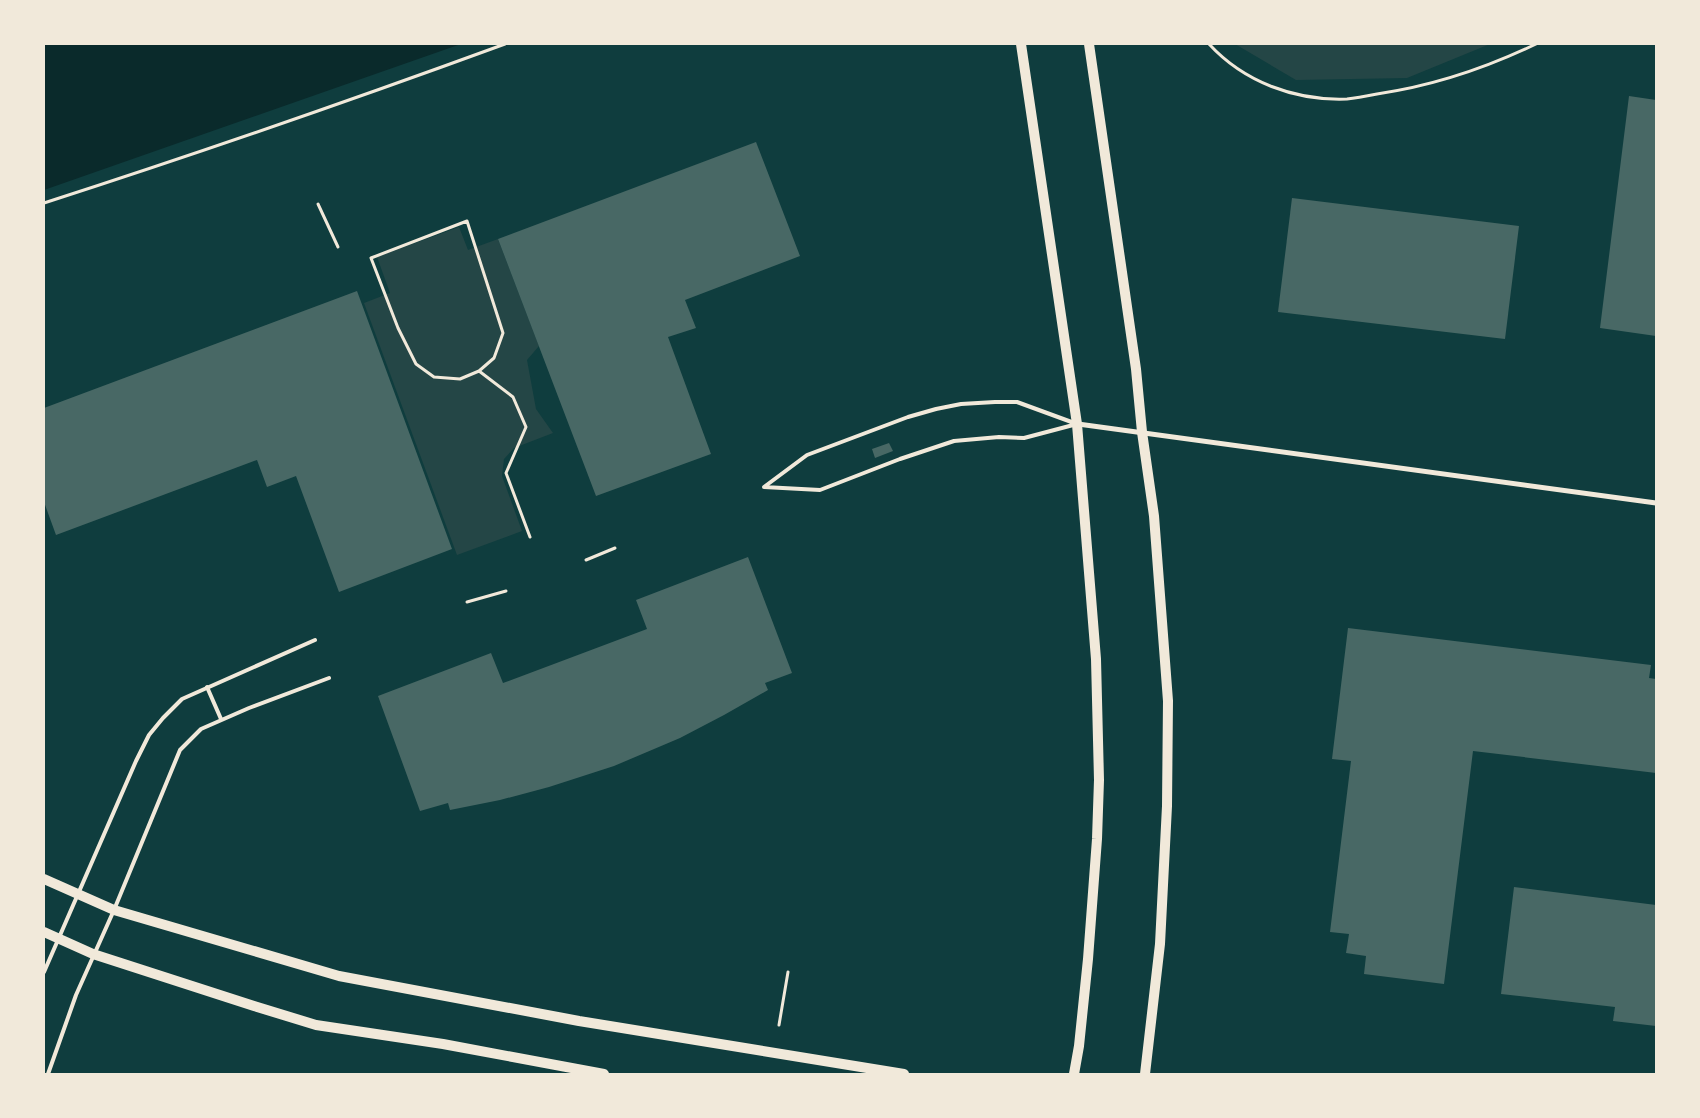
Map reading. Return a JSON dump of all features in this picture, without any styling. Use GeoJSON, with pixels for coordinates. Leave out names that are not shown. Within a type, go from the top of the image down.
{"type":"FeatureCollection","features":[{"type":"Feature","properties":{"kind":"main road"},"geometry":{"type":"LineString","coordinates":[[1020,44],[1077,424],[1096,660],[1099,780],[1097,839],[1079,1046],[1074,1074]]}},
{"type":"Feature","properties":{"kind":"main road"},"geometry":{"type":"LineString","coordinates":[[1089,44],[1136,369],[1142,432],[1154,516],[1168,701],[1167,806],[1161,924],[1145,1074]]}},
{"type":"Feature","properties":{"kind":"main road"},"geometry":{"type":"LineString","coordinates":[[44,880],[114,910],[339,976],[579,1021],[904,1074]]}},
{"type":"Feature","properties":{"kind":"main road"},"geometry":{"type":"LineString","coordinates":[[44,932],[93,954],[236,1001],[316,1024],[443,1044],[604,1074]]}},
{"type":"Feature","properties":{"kind":"street"},"geometry":{"type":"LineString","coordinates":[[1077,424],[1656,503]]}},
{"type":"Feature","properties":{"kind":"lane"},"geometry":{"type":"LineString","coordinates":[[1017,402],[1077,424],[1024,438],[999,437],[954,441],[900,459],[820,490],[764,487],[807,456],[936,409],[961,404],[1017,402]]}},
{"type":"Feature","properties":{"kind":"lane"},"geometry":{"type":"LineString","coordinates":[[44,972],[149,735],[182,699],[315,640]]}},
{"type":"Feature","properties":{"kind":"lane"},"geometry":{"type":"LineString","coordinates":[[48,1074],[76,995],[114,910],[180,750],[201,729],[221,719],[329,678]]}},
{"type":"Feature","properties":{"kind":"lane"},"geometry":{"type":"LineString","coordinates":[[207,687],[221,719]]}},
{"type":"Feature","properties":{"kind":"path"},"geometry":{"type":"LineString","coordinates":[[44,203],[370,94],[505,44]]}},
{"type":"Feature","properties":{"kind":"path"},"geometry":{"type":"LineString","coordinates":[[1210,44],[1238,70],[1273,88],[1305,96],[1346,99],[1400,91],[1452,77],[1507,58],[1536,44]]}},
{"type":"Feature","properties":{"kind":"path"},"geometry":{"type":"LineString","coordinates":[[318,204],[338,247]]}},
{"type":"Feature","properties":{"kind":"path"},"geometry":{"type":"LineString","coordinates":[[467,221],[503,333],[494,358],[480,371],[460,379],[434,377],[416,364],[398,328],[371,258],[467,221]]}},
{"type":"Feature","properties":{"kind":"path"},"geometry":{"type":"LineString","coordinates":[[480,371],[513,396],[526,427],[506,473],[530,537]]}},
{"type":"Feature","properties":{"kind":"path"},"geometry":{"type":"LineString","coordinates":[[586,560],[615,548]]}},
{"type":"Feature","properties":{"kind":"path"},"geometry":{"type":"LineString","coordinates":[[467,602],[506,591]]}},
{"type":"Feature","properties":{"kind":"path"},"geometry":{"type":"LineString","coordinates":[[779,1025],[788,972]]}},
{"type":"Feature","properties":{"kind":"shaded area"},"geometry":{"type":"Polygon","coordinates":[[[44,44],[461,44],[44,190],[44,44]]]}},
{"type":"Feature","properties":{"kind":"shaded area"},"geometry":{"type":"Polygon","coordinates":[[[1235,44],[1490,44],[1407,78],[1296,80],[1235,44]]]}},
{"type":"Feature","properties":{"kind":"shaded area"},"geometry":{"type":"Polygon","coordinates":[[[459,227],[468,250],[498,239],[539,346],[527,360],[536,409],[553,433],[514,448],[504,459],[502,476],[522,531],[457,555],[364,303],[390,293],[377,257],[459,227]]]}},
{"type":"Feature","properties":{"kind":"building"},"geometry":{"type":"Polygon","coordinates":[[[1629,96],[1656,100],[1656,336],[1600,328],[1629,96]]]}},
{"type":"Feature","properties":{"kind":"building"},"geometry":{"type":"Polygon","coordinates":[[[756,142],[800,256],[685,300],[696,328],[668,337],[711,454],[596,496],[498,239],[756,142]]]}},
{"type":"Feature","properties":{"kind":"building"},"geometry":{"type":"Polygon","coordinates":[[[1292,198],[1519,226],[1505,339],[1278,312],[1292,198]]]}},
{"type":"Feature","properties":{"kind":"building"},"geometry":{"type":"Polygon","coordinates":[[[357,291],[452,549],[339,592],[296,476],[267,487],[257,460],[56,535],[44,502],[44,408],[357,291]]]}},
{"type":"Feature","properties":{"kind":"building"},"geometry":{"type":"Polygon","coordinates":[[[889,443],[893,451],[875,458],[872,449],[889,443]]]}},
{"type":"Feature","properties":{"kind":"building"},"geometry":{"type":"Polygon","coordinates":[[[748,557],[792,673],[765,683],[768,690],[680,738],[614,766],[549,787],[500,800],[450,810],[448,803],[420,811],[378,696],[491,653],[503,683],[647,629],[636,600],[748,557]]]}},
{"type":"Feature","properties":{"kind":"building"},"geometry":{"type":"Polygon","coordinates":[[[1348,628],[1651,665],[1649,678],[1656,679],[1656,773],[1473,751],[1444,984],[1364,974],[1366,956],[1346,953],[1349,934],[1330,932],[1351,761],[1332,759],[1348,628]]]}},
{"type":"Feature","properties":{"kind":"building"},"geometry":{"type":"Polygon","coordinates":[[[1514,887],[1656,905],[1656,1026],[1613,1021],[1615,1007],[1501,994],[1514,887]]]}}]}
